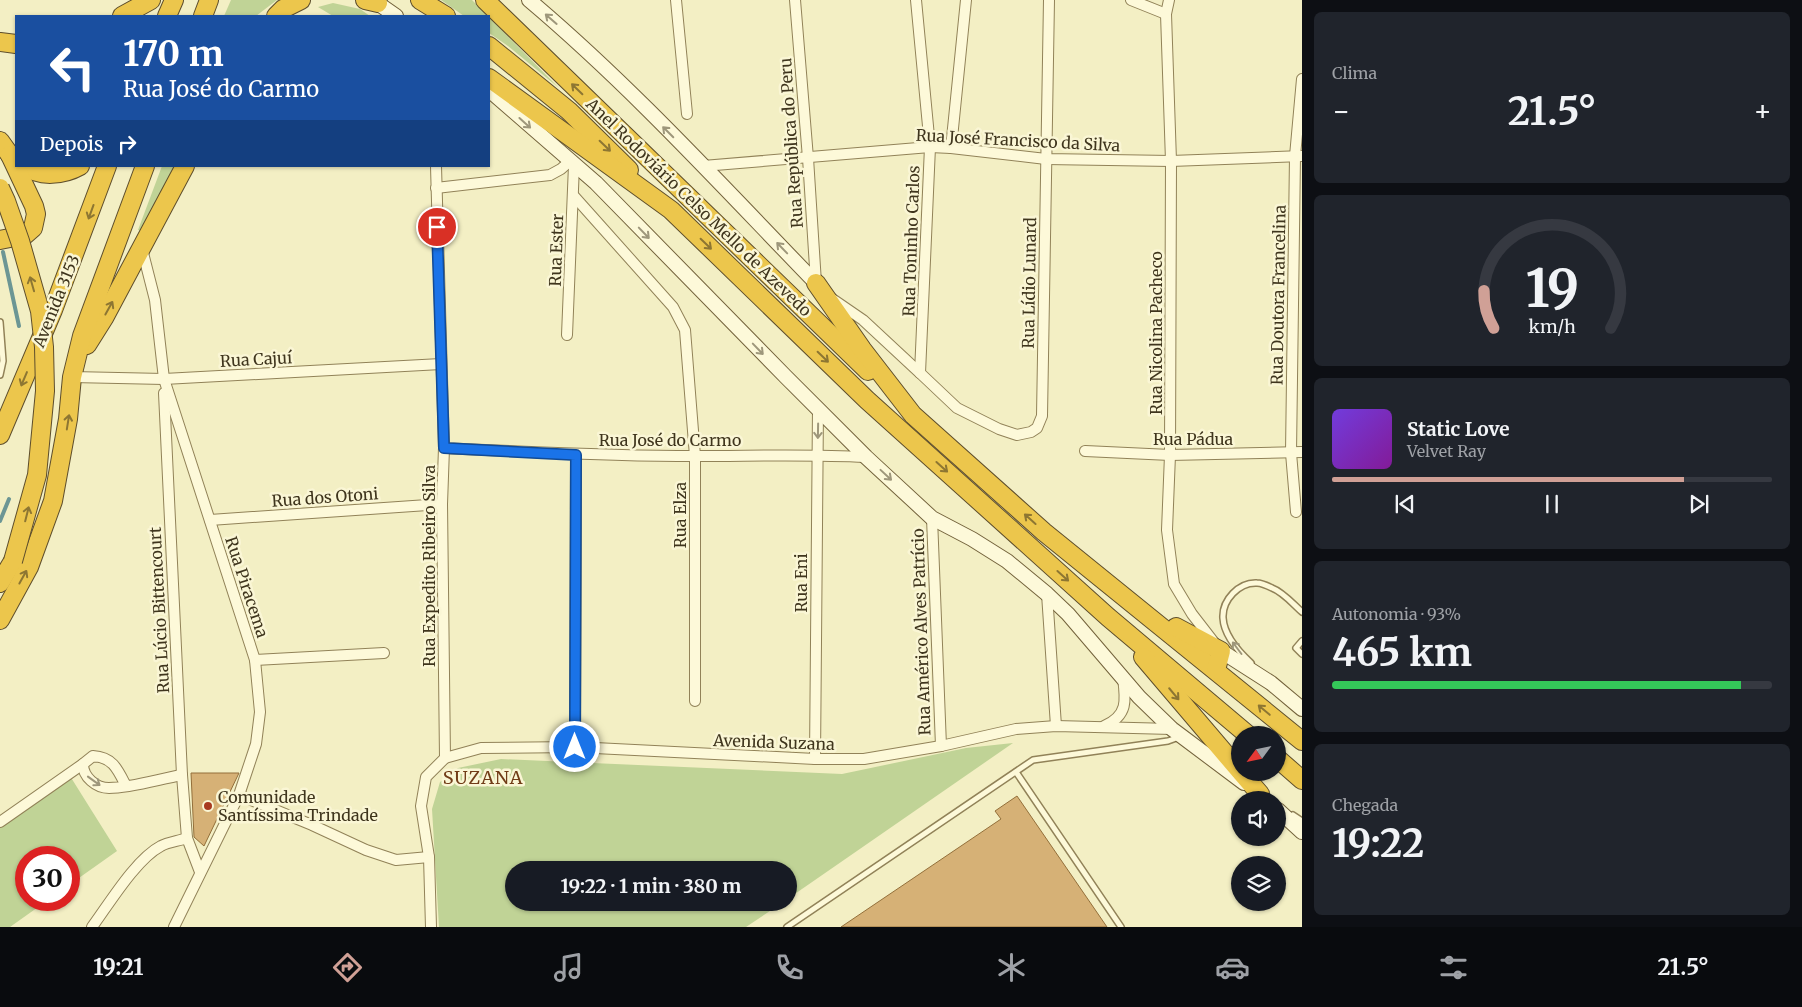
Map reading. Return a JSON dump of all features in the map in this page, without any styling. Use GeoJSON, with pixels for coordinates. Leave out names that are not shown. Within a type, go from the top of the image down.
{"type":"FeatureCollection","features":[{"type":"Feature","properties":{"kind":"highway"},"geometry":{"type":"LineString","coordinates":[[124,15],[151,0]]}},
{"type":"Feature","properties":{"kind":"highway"},"geometry":{"type":"LineString","coordinates":[[167,15],[174,0]]}},
{"type":"Feature","properties":{"kind":"highway"},"geometry":{"type":"LineString","coordinates":[[203,15],[210,0]]}},
{"type":"Feature","properties":{"kind":"highway"},"geometry":{"type":"LineString","coordinates":[[277,15],[301,0]]}},
{"type":"Feature","properties":{"kind":"highway"},"geometry":{"type":"LineString","coordinates":[[420,0],[444,15]]}},
{"type":"Feature","properties":{"kind":"highway","name":"Anel Rodoviário Celso Mello de Azevedo"},"geometry":{"type":"LineString","coordinates":[[485,0],[913,415]]}},
{"type":"Feature","properties":{"kind":"highway"},"geometry":{"type":"LineString","coordinates":[[0,42],[15,44]]}},
{"type":"Feature","properties":{"kind":"highway","name":"Anel Rodoviário Celso Mello de Azevedo"},"geometry":{"type":"LineString","coordinates":[[490,47],[569,111],[671,210]]}},
{"type":"Feature","properties":{"kind":"highway"},"geometry":{"type":"LineString","coordinates":[[490,79],[671,210],[867,400],[1108,617],[1237,726]]}},
{"type":"Feature","properties":{"kind":"highway"},"geometry":{"type":"LineString","coordinates":[[9,152],[15,165]]}},
{"type":"Feature","properties":{"kind":"highway"},"geometry":{"type":"LineString","coordinates":[[7,239],[24,235],[33,228],[36,214],[16,167]]}},
{"type":"Feature","properties":{"kind":"highway"},"geometry":{"type":"LineString","coordinates":[[26,167],[30,170],[53,174],[78,167]]}},
{"type":"Feature","properties":{"kind":"highway","name":"Avenida 3153"},"geometry":{"type":"LineString","coordinates":[[0,435],[53,310],[107,167]]}},
{"type":"Feature","properties":{"kind":"highway"},"geometry":{"type":"LineString","coordinates":[[0,620],[29,567],[53,501],[68,419],[73,371],[82,336],[145,167]]}},
{"type":"Feature","properties":{"kind":"highway"},"geometry":{"type":"LineString","coordinates":[[73,371],[104,318],[184,167]]}},
{"type":"Feature","properties":{"kind":"highway"},"geometry":{"type":"LineString","coordinates":[[0,188],[20,241],[38,303],[44,346],[45,391],[37,475],[13,560],[0,583]]}},
{"type":"Feature","properties":{"kind":"highway"},"geometry":{"type":"LineString","coordinates":[[819,288],[862,349],[913,415],[1044,532],[1302,741]]}},
{"type":"Feature","properties":{"kind":"highway"},"geometry":{"type":"LineString","coordinates":[[1134,604],[1221,651],[1216,670]]}},
{"type":"Feature","properties":{"kind":"highway"},"geometry":{"type":"LineString","coordinates":[[1108,617],[1231,760]]}},
{"type":"Feature","properties":{"kind":"highway"},"geometry":{"type":"LineString","coordinates":[[1286,767],[1302,780]]}},
{"type":"Feature","properties":{"kind":"highway"},"geometry":{"type":"LineString","coordinates":[[1249,781],[1258,791]]}},
{"type":"Feature","properties":{"kind":"main road","name":"Anel Rodoviário Celso Mello de Azevedo"},"geometry":{"type":"LineString","coordinates":[[529,0],[579,43],[703,166],[819,288]]}},
{"type":"Feature","properties":{"kind":"main road"},"geometry":{"type":"LineString","coordinates":[[372,1],[394,15]]}},
{"type":"Feature","properties":{"kind":"main road"},"geometry":{"type":"LineString","coordinates":[[490,91],[596,183],[866,457],[932,518],[972,539],[1007,561],[1047,594],[1068,614],[1139,697],[1177,733],[1255,791]]}},
{"type":"Feature","properties":{"kind":"main road"},"geometry":{"type":"LineString","coordinates":[[1221,651],[1271,682],[1302,709]]}},
{"type":"Feature","properties":{"kind":"main road"},"geometry":{"type":"LineString","coordinates":[[1286,817],[1302,832]]}},
{"type":"Feature","properties":{"kind":"street"},"geometry":{"type":"LineString","coordinates":[[676,0],[687,114]]}},
{"type":"Feature","properties":{"kind":"street","name":"Rua República do Peru"},"geometry":{"type":"LineString","coordinates":[[795,0],[819,288]]}},
{"type":"Feature","properties":{"kind":"street","name":"Rua Toninho Carlos"},"geometry":{"type":"LineString","coordinates":[[916,0],[930,147],[921,369]]}},
{"type":"Feature","properties":{"kind":"street"},"geometry":{"type":"LineString","coordinates":[[951,148],[966,0]]}},
{"type":"Feature","properties":{"kind":"street","name":"Rua Lídio Lunard"},"geometry":{"type":"LineString","coordinates":[[819,288],[863,320],[921,369],[957,408],[999,429],[1017,435],[1031,432],[1037,428],[1042,416],[1050,0]]}},
{"type":"Feature","properties":{"kind":"street"},"geometry":{"type":"LineString","coordinates":[[1130,0],[1166,14]]}},
{"type":"Feature","properties":{"kind":"street","name":"Rua Nicolina Pacheco"},"geometry":{"type":"LineString","coordinates":[[1169,0],[1166,14],[1171,160],[1170,455],[1167,530],[1174,584],[1192,614],[1221,651]]}},
{"type":"Feature","properties":{"kind":"street","name":"Rua Doutora Francelina"},"geometry":{"type":"LineString","coordinates":[[1296,512],[1291,453],[1298,156],[1302,79]]}},
{"type":"Feature","properties":{"kind":"street","name":"Rua José Francisco da Silva"},"geometry":{"type":"LineString","coordinates":[[703,166],[930,147],[1046,159],[1171,160],[1298,156]]}},
{"type":"Feature","properties":{"kind":"street"},"geometry":{"type":"LineString","coordinates":[[436,188],[550,175],[572,163]]}},
{"type":"Feature","properties":{"kind":"street","name":"Rua Ester"},"geometry":{"type":"LineString","coordinates":[[568,336],[573,195],[572,163]]}},
{"type":"Feature","properties":{"kind":"street","name":"Rua Expedito Ribeiro Silva"},"geometry":{"type":"LineString","coordinates":[[436,167],[444,448],[442,504],[445,758]]}},
{"type":"Feature","properties":{"kind":"street","name":"Rua Elza"},"geometry":{"type":"LineString","coordinates":[[573,195],[672,307],[685,330],[695,456],[694,701]]}},
{"type":"Feature","properties":{"kind":"street","name":"Rua Piracema"},"geometry":{"type":"LineString","coordinates":[[142,248],[155,300],[164,379],[255,660],[260,712],[256,744],[239,795],[174,927]]}},
{"type":"Feature","properties":{"kind":"street","name":"Rua Cajuí"},"geometry":{"type":"LineString","coordinates":[[73,371],[164,379],[441,364]]}},
{"type":"Feature","properties":{"kind":"street","name":"Rua Lúcio Bittencourt"},"geometry":{"type":"LineString","coordinates":[[164,379],[182,775],[187,838],[200,872]]}},
{"type":"Feature","properties":{"kind":"street","name":"Rua Eni"},"geometry":{"type":"LineString","coordinates":[[815,760],[818,408]]}},
{"type":"Feature","properties":{"kind":"street","name":"Rua José do Carmo"},"geometry":{"type":"LineString","coordinates":[[444,448],[576,455],[818,455],[866,457]]}},
{"type":"Feature","properties":{"kind":"street","name":"Rua Pádua"},"geometry":{"type":"LineString","coordinates":[[1085,451],[1170,455],[1302,452]]}},
{"type":"Feature","properties":{"kind":"street"},"geometry":{"type":"LineString","coordinates":[[575,747],[576,455]]}},
{"type":"Feature","properties":{"kind":"street","name":"Rua dos Otoni"},"geometry":{"type":"LineString","coordinates":[[210,520],[442,504]]}},
{"type":"Feature","properties":{"kind":"street","name":"Rua Américo Alves Patrício"},"geometry":{"type":"LineString","coordinates":[[932,518],[941,746]]}},
{"type":"Feature","properties":{"kind":"street"},"geometry":{"type":"LineString","coordinates":[[1047,594],[1056,726]]}},
{"type":"Feature","properties":{"kind":"street"},"geometry":{"type":"LineString","coordinates":[[255,660],[384,653]]}},
{"type":"Feature","properties":{"kind":"street"},"geometry":{"type":"LineString","coordinates":[[1101,727],[1114,721],[1123,710],[1125,693],[1123,678]]}},
{"type":"Feature","properties":{"kind":"street","name":"Avenida Suzana"},"geometry":{"type":"LineString","coordinates":[[445,758],[481,748],[575,747],[815,760],[864,759],[941,746],[1016,729],[1056,726],[1101,727],[1177,733]]}},
{"type":"Feature","properties":{"kind":"street"},"geometry":{"type":"LineString","coordinates":[[0,822],[93,756],[108,759],[114,764],[126,786]]}},
{"type":"Feature","properties":{"kind":"street"},"geometry":{"type":"LineString","coordinates":[[431,927],[429,857],[421,806],[426,777],[445,758]]}},
{"type":"Feature","properties":{"kind":"street"},"geometry":{"type":"LineString","coordinates":[[83,764],[83,770],[90,780],[97,785],[107,788],[182,775]]}},
{"type":"Feature","properties":{"kind":"street"},"geometry":{"type":"LineString","coordinates":[[239,795],[366,850],[396,860],[429,857]]}},
{"type":"Feature","properties":{"kind":"street"},"geometry":{"type":"LineString","coordinates":[[92,927],[144,859],[161,845],[187,838]]}},
{"type":"Feature","properties":{"kind":"lane"},"geometry":{"type":"LineString","coordinates":[[0,322],[3,361],[0,375]]}},
{"type":"Feature","properties":{"kind":"lane"},"geometry":{"type":"LineString","coordinates":[[1271,682],[1237,650],[1228,635],[1223,618],[1227,601],[1239,588],[1256,583],[1274,588],[1302,612]]}},
{"type":"Feature","properties":{"kind":"lane"},"geometry":{"type":"LineString","coordinates":[[1302,641],[1296,648],[1302,654]]}},
{"type":"Feature","properties":{"kind":"lane"},"geometry":{"type":"LineString","coordinates":[[788,927],[1033,760],[1168,741],[1177,733]]}},
{"type":"Feature","properties":{"kind":"lane"},"geometry":{"type":"LineString","coordinates":[[1016,772],[1121,927]]}},
{"type":"Feature","properties":{"kind":"lane"},"geometry":{"type":"LineString","coordinates":[[1286,811],[1302,822]]}},
{"type":"Feature","properties":{"kind":"green space"},"geometry":{"type":"Polygon","coordinates":[[[231,0],[277,0],[257,15],[224,15],[231,0]]]}},
{"type":"Feature","properties":{"kind":"green space"},"geometry":{"type":"Polygon","coordinates":[[[441,0],[472,0],[487,15],[463,15],[441,0]]]}},
{"type":"Feature","properties":{"kind":"green space"},"geometry":{"type":"Polygon","coordinates":[[[333,3],[360,9],[369,15],[331,15],[318,7],[333,3]]]}},
{"type":"Feature","properties":{"kind":"green space"},"geometry":{"type":"Polygon","coordinates":[[[490,18],[559,88],[490,34],[490,18]]]}},
{"type":"Feature","properties":{"kind":"green space"},"geometry":{"type":"Polygon","coordinates":[[[162,167],[176,167],[142,231],[138,230],[162,167]]]}},
{"type":"Feature","properties":{"kind":"green space"},"geometry":{"type":"Polygon","coordinates":[[[1013,743],[797,892],[797,861],[505,861],[505,911],[770,911],[746,927],[439,927],[432,809],[440,782],[458,768],[501,759],[842,774],[966,748],[1013,743]]]}},
{"type":"Feature","properties":{"kind":"green space"},"geometry":{"type":"Polygon","coordinates":[[[70,776],[117,851],[80,877],[80,846],[15,846],[15,911],[33,911],[10,927],[0,927],[0,827],[70,776]]]}},
{"type":"Feature","properties":{"kind":"building","name":"Comunidade Santíssima Trindade"},"geometry":{"type":"Polygon","coordinates":[[[191,773],[239,773],[204,846],[194,837],[191,773]]]}},
{"type":"Feature","properties":{"kind":"building"},"geometry":{"type":"Polygon","coordinates":[[[1017,796],[1107,927],[841,927],[1001,819],[995,811],[1017,796]]]}},
{"type":"Feature","properties":{"kind":"waterway"},"geometry":{"type":"LineString","coordinates":[[3,252],[19,326]]}},
{"type":"Feature","properties":{"kind":"waterway"},"geometry":{"type":"LineString","coordinates":[[0,521],[9,499]]}},
{"type":"Feature","properties":{"kind":"place","name":"Comunidade Santíssima Trindade"},"geometry":{"type":"Point","coordinates":[208,806]}},
{"type":"Feature","properties":{"kind":"district","name":"SUZANA"},"geometry":{"type":"Point","coordinates":[483,777]}},
{"type":"Feature","properties":{"kind":"route"},"geometry":{"type":"LineString","coordinates":[[437,227],[444,448],[576,455],[575,747]]}}]}
